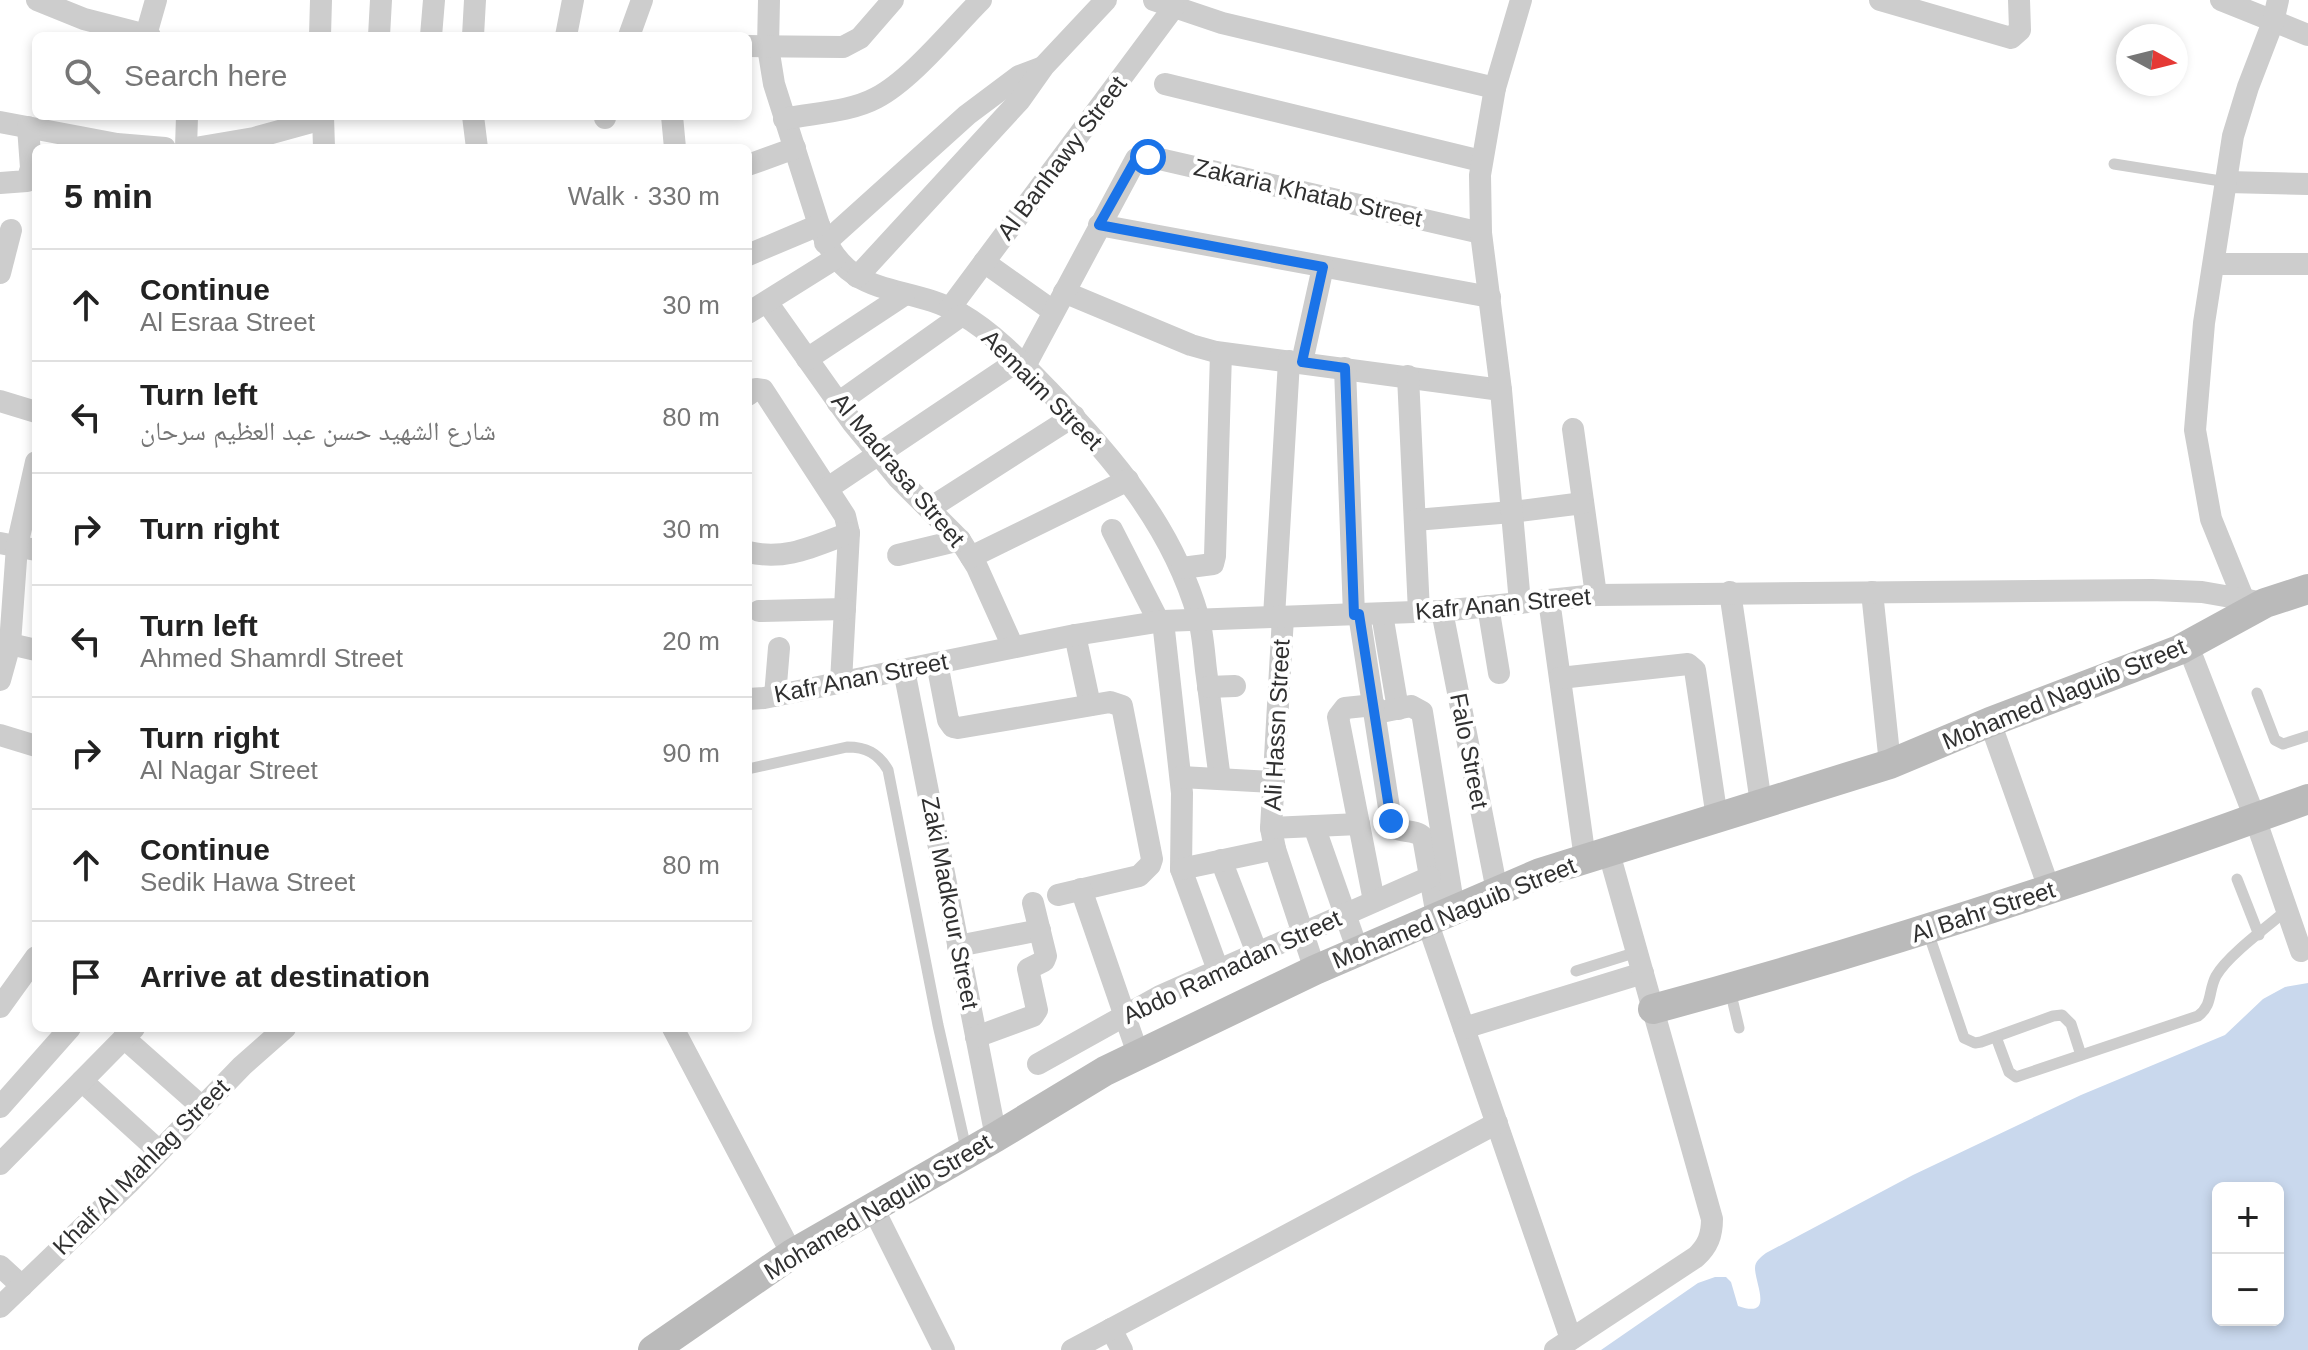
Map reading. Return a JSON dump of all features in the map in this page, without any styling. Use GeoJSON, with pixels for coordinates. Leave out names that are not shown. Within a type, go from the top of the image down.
{"type":"FeatureCollection","features":[{"type":"Feature","properties":{"kind":"street"},"geometry":{"type":"LineString","coordinates":[[37,0],[84,19],[133,32]]}},
{"type":"Feature","properties":{"kind":"street"},"geometry":{"type":"LineString","coordinates":[[149,32],[156,0]]}},
{"type":"Feature","properties":{"kind":"street"},"geometry":{"type":"LineString","coordinates":[[320,32],[321,0]]}},
{"type":"Feature","properties":{"kind":"street"},"geometry":{"type":"LineString","coordinates":[[379,32],[381,0]]}},
{"type":"Feature","properties":{"kind":"street"},"geometry":{"type":"LineString","coordinates":[[431,32],[434,0]]}},
{"type":"Feature","properties":{"kind":"street"},"geometry":{"type":"LineString","coordinates":[[473,32],[475,0]]}},
{"type":"Feature","properties":{"kind":"street"},"geometry":{"type":"LineString","coordinates":[[567,32],[573,0]]}},
{"type":"Feature","properties":{"kind":"street"},"geometry":{"type":"LineString","coordinates":[[630,32],[642,0]]}},
{"type":"Feature","properties":{"kind":"street"},"geometry":{"type":"LineString","coordinates":[[769,0],[758,47],[774,84],[826,242]]}},
{"type":"Feature","properties":{"kind":"street"},"geometry":{"type":"LineString","coordinates":[[758,47],[843,47],[851,44],[893,0]]}},
{"type":"Feature","properties":{"kind":"street"},"geometry":{"type":"LineString","coordinates":[[784,119],[858,105],[877,98],[911,70],[981,0]]}},
{"type":"Feature","properties":{"kind":"street"},"geometry":{"type":"LineString","coordinates":[[857,277],[1020,100],[1044,66],[1106,0]]}},
{"type":"Feature","properties":{"kind":"street"},"geometry":{"type":"LineString","coordinates":[[1520,603],[1501,390],[1481,233],[1481,161],[1495,88],[1521,0]]}},
{"type":"Feature","properties":{"kind":"street"},"geometry":{"type":"LineString","coordinates":[[1880,0],[2011,38],[2018,34],[2021,26],[2019,0]]}},
{"type":"Feature","properties":{"kind":"street"},"geometry":{"type":"LineString","coordinates":[[2221,0],[2276,11],[2308,35]]}},
{"type":"Feature","properties":{"kind":"street"},"geometry":{"type":"LineString","coordinates":[[1160,2],[1222,23],[1495,88]]}},
{"type":"Feature","properties":{"kind":"street","name":"Al Banhawy Street"},"geometry":{"type":"LineString","coordinates":[[838,403],[956,311],[984,262],[1160,2]]}},
{"type":"Feature","properties":{"kind":"street"},"geometry":{"type":"LineString","coordinates":[[2254,601],[2211,519],[2195,430],[2204,323],[2233,136],[2276,11]]}},
{"type":"Feature","properties":{"kind":"street"},"geometry":{"type":"LineString","coordinates":[[757,308],[967,115],[1019,76],[1044,66]]}},
{"type":"Feature","properties":{"kind":"street"},"geometry":{"type":"LineString","coordinates":[[1165,84],[1481,161]]}},
{"type":"Feature","properties":{"kind":"street"},"geometry":{"type":"LineString","coordinates":[[186,144],[187,120]]}},
{"type":"Feature","properties":{"kind":"street"},"geometry":{"type":"LineString","coordinates":[[219,144],[254,138],[316,120]]}},
{"type":"Feature","properties":{"kind":"street"},"geometry":{"type":"LineString","coordinates":[[323,120],[324,144]]}},
{"type":"Feature","properties":{"kind":"street"},"geometry":{"type":"LineString","coordinates":[[474,120],[476,144]]}},
{"type":"Feature","properties":{"kind":"street"},"geometry":{"type":"LineString","coordinates":[[672,120],[675,144]]}},
{"type":"Feature","properties":{"kind":"street"},"geometry":{"type":"LineString","coordinates":[[0,122],[107,144]]}},
{"type":"Feature","properties":{"kind":"street"},"geometry":{"type":"LineString","coordinates":[[0,183],[27,181],[31,168],[28,127]]}},
{"type":"Feature","properties":{"kind":"street"},"geometry":{"type":"LineString","coordinates":[[752,164],[795,148]]}},
{"type":"Feature","properties":{"kind":"street","name":"Zakaria Khatab Street"},"geometry":{"type":"LineString","coordinates":[[1099,225],[1136,159],[1142,155],[1481,233]]}},
{"type":"Feature","properties":{"kind":"street"},"geometry":{"type":"LineString","coordinates":[[2227,182],[2308,184]]}},
{"type":"Feature","properties":{"kind":"street"},"geometry":{"type":"LineString","coordinates":[[828,488],[1022,363],[1099,225],[1490,297]]}},
{"type":"Feature","properties":{"kind":"street"},"geometry":{"type":"LineString","coordinates":[[0,271],[6,238]]}},
{"type":"Feature","properties":{"kind":"street"},"geometry":{"type":"LineString","coordinates":[[752,254],[826,242]]}},
{"type":"Feature","properties":{"kind":"street","name":"Aemaim Street"},"geometry":{"type":"LineString","coordinates":[[826,242],[857,277],[956,311],[1022,363],[1074,416],[1128,480],[1164,534],[1182,568],[1199,620],[1220,779]]}},
{"type":"Feature","properties":{"kind":"street"},"geometry":{"type":"LineString","coordinates":[[984,262],[1059,301],[1221,353],[1501,390]]}},
{"type":"Feature","properties":{"kind":"street"},"geometry":{"type":"LineString","coordinates":[[2214,264],[2308,264]]}},
{"type":"Feature","properties":{"kind":"street","name":"Ali Hassn Street"},"geometry":{"type":"LineString","coordinates":[[1315,970],[1273,838],[1270,805],[1274,782],[1279,617],[1295,362],[1323,267]]}},
{"type":"Feature","properties":{"kind":"street"},"geometry":{"type":"LineString","coordinates":[[807,359],[904,295]]}},
{"type":"Feature","properties":{"kind":"street","name":"Al Madrasa Street"},"geometry":{"type":"LineString","coordinates":[[757,308],[807,359],[878,454],[966,549],[1013,647]]}},
{"type":"Feature","properties":{"kind":"street"},"geometry":{"type":"LineString","coordinates":[[1182,568],[1213,564],[1215,556],[1221,353]]}},
{"type":"Feature","properties":{"kind":"street"},"geometry":{"type":"LineString","coordinates":[[1345,368],[1356,614],[1375,709],[1393,827],[1423,837],[1464,1028],[1497,1123],[1563,1344],[1696,1257],[1710,1236],[1712,1219],[1640,963],[1597,856],[1560,678],[1549,600]]}},
{"type":"Feature","properties":{"kind":"street"},"geometry":{"type":"LineString","coordinates":[[1408,376],[1419,612]]}},
{"type":"Feature","properties":{"kind":"street"},"geometry":{"type":"LineString","coordinates":[[752,392],[763,390],[845,516],[849,533],[841,682]]}},
{"type":"Feature","properties":{"kind":"street"},"geometry":{"type":"LineString","coordinates":[[0,401],[32,411]]}},
{"type":"Feature","properties":{"kind":"street"},"geometry":{"type":"LineString","coordinates":[[930,508],[1074,416]]}},
{"type":"Feature","properties":{"kind":"street"},"geometry":{"type":"LineString","coordinates":[[1573,429],[1596,595]]}},
{"type":"Feature","properties":{"kind":"street"},"geometry":{"type":"LineString","coordinates":[[898,555],[966,549],[1128,480]]}},
{"type":"Feature","properties":{"kind":"street"},"geometry":{"type":"LineString","coordinates":[[0,680],[10,644],[6,614],[32,481]]}},
{"type":"Feature","properties":{"kind":"street"},"geometry":{"type":"LineString","coordinates":[[1415,520],[1583,503]]}},
{"type":"Feature","properties":{"kind":"street"},"geometry":{"type":"LineString","coordinates":[[1112,530],[1161,621],[1181,777],[1181,869],[1218,970]]}},
{"type":"Feature","properties":{"kind":"street"},"geometry":{"type":"LineString","coordinates":[[752,553],[770,557],[795,553],[849,533]]}},
{"type":"Feature","properties":{"kind":"street","name":"Mohamed Naguib Street"},"geometry":{"type":"LineString","coordinates":[[653,1350],[792,1254],[1105,1071],[1315,970],[1540,873],[1890,764],[2188,646],[2254,601],[2308,589]]}},
{"type":"Feature","properties":{"kind":"street","name":"Kafr Anan Street"},"geometry":{"type":"LineString","coordinates":[[752,699],[1161,621],[1442,611],[1596,595],[1730,592],[2152,590],[2254,601]]}},
{"type":"Feature","properties":{"kind":"street"},"geometry":{"type":"LineString","coordinates":[[1730,592],[1761,803]]}},
{"type":"Feature","properties":{"kind":"street"},"geometry":{"type":"LineString","coordinates":[[1872,592],[1890,764]]}},
{"type":"Feature","properties":{"kind":"street"},"geometry":{"type":"LineString","coordinates":[[1488,606],[1499,673]]}},
{"type":"Feature","properties":{"kind":"street"},"geometry":{"type":"LineString","coordinates":[[759,611],[845,609]]}},
{"type":"Feature","properties":{"kind":"street","name":"Falo Street"},"geometry":{"type":"LineString","coordinates":[[1442,611],[1497,891]]}},
{"type":"Feature","properties":{"kind":"street"},"geometry":{"type":"LineString","coordinates":[[1382,614],[1398,709]]}},
{"type":"Feature","properties":{"kind":"street"},"geometry":{"type":"LineString","coordinates":[[1075,635],[1090,705]]}},
{"type":"Feature","properties":{"kind":"street"},"geometry":{"type":"LineString","coordinates":[[10,644],[32,649]]}},
{"type":"Feature","properties":{"kind":"street"},"geometry":{"type":"LineString","coordinates":[[2188,646],[2255,818],[2301,951]]}},
{"type":"Feature","properties":{"kind":"street"},"geometry":{"type":"LineString","coordinates":[[775,696],[779,648]]}},
{"type":"Feature","properties":{"kind":"street"},"geometry":{"type":"LineString","coordinates":[[937,663],[948,720],[958,728],[1113,701],[1122,706],[1152,859],[1139,876],[1058,895]]}},
{"type":"Feature","properties":{"kind":"street"},"geometry":{"type":"LineString","coordinates":[[1560,678],[1688,664],[1695,670],[1717,818]]}},
{"type":"Feature","properties":{"kind":"street","name":"Zaki Madkour Street"},"geometry":{"type":"LineString","coordinates":[[904,670],[996,1137]]}},
{"type":"Feature","properties":{"kind":"street"},"geometry":{"type":"LineString","coordinates":[[1208,687],[1235,686]]}},
{"type":"Feature","properties":{"kind":"street"},"geometry":{"type":"LineString","coordinates":[[1374,901],[1338,717],[1345,708],[1398,709],[1411,706],[1422,712],[1439,915]]}},
{"type":"Feature","properties":{"kind":"street"},"geometry":{"type":"LineString","coordinates":[[1990,722],[2050,891]]}},
{"type":"Feature","properties":{"kind":"street"},"geometry":{"type":"LineString","coordinates":[[0,735],[32,745]]}},
{"type":"Feature","properties":{"kind":"street"},"geometry":{"type":"LineString","coordinates":[[1181,777],[1274,782]]}},
{"type":"Feature","properties":{"kind":"street","name":"Al Bahr Street"},"geometry":{"type":"LineString","coordinates":[[1653,1009],[2050,891],[2308,799]]}},
{"type":"Feature","properties":{"kind":"street"},"geometry":{"type":"LineString","coordinates":[[1181,869],[1221,860],[1273,838],[1314,826],[1359,824]]}},
{"type":"Feature","properties":{"kind":"street"},"geometry":{"type":"LineString","coordinates":[[1314,826],[1358,951]]}},
{"type":"Feature","properties":{"kind":"street"},"geometry":{"type":"LineString","coordinates":[[1221,860],[1257,953]]}},
{"type":"Feature","properties":{"kind":"street","name":"Abdo Ramadan Street"},"geometry":{"type":"LineString","coordinates":[[1038,1064],[1160,996],[1430,877]]}},
{"type":"Feature","properties":{"kind":"street"},"geometry":{"type":"LineString","coordinates":[[1081,889],[1138,1054]]}},
{"type":"Feature","properties":{"kind":"street"},"geometry":{"type":"LineString","coordinates":[[976,1037],[1035,1014],[1038,1007],[1027,971],[1029,966],[1046,958],[1033,903]]}},
{"type":"Feature","properties":{"kind":"street"},"geometry":{"type":"LineString","coordinates":[[958,946],[1040,930]]}},
{"type":"Feature","properties":{"kind":"street"},"geometry":{"type":"LineString","coordinates":[[0,1007],[32,963]]}},
{"type":"Feature","properties":{"kind":"street"},"geometry":{"type":"LineString","coordinates":[[1464,1028],[1640,963]]}},
{"type":"Feature","properties":{"kind":"street"},"geometry":{"type":"LineString","coordinates":[[0,1107],[66,1032]]}},
{"type":"Feature","properties":{"kind":"street","name":"Khalf Al Mahlag Street"},"geometry":{"type":"LineString","coordinates":[[0,1307],[242,1066],[280,1032]]}},
{"type":"Feature","properties":{"kind":"street"},"geometry":{"type":"LineString","coordinates":[[675,1032],[792,1254]]}},
{"type":"Feature","properties":{"kind":"street"},"geometry":{"type":"LineString","coordinates":[[0,1164],[129,1033],[202,1107]]}},
{"type":"Feature","properties":{"kind":"street"},"geometry":{"type":"LineString","coordinates":[[82,1081],[159,1151]]}},
{"type":"Feature","properties":{"kind":"street"},"geometry":{"type":"LineString","coordinates":[[1072,1350],[1497,1123]]}},
{"type":"Feature","properties":{"kind":"street"},"geometry":{"type":"LineString","coordinates":[[873,1208],[944,1350]]}},
{"type":"Feature","properties":{"kind":"street"},"geometry":{"type":"LineString","coordinates":[[0,1266],[22,1286]]}},
{"type":"Feature","properties":{"kind":"street"},"geometry":{"type":"LineString","coordinates":[[1111,1329],[1122,1350]]}},
{"type":"Feature","properties":{"kind":"lane"},"geometry":{"type":"LineString","coordinates":[[2114,164],[2227,182]]}},
{"type":"Feature","properties":{"kind":"lane"},"geometry":{"type":"LineString","coordinates":[[2257,693],[2275,740],[2283,744],[2308,736]]}},
{"type":"Feature","properties":{"kind":"lane"},"geometry":{"type":"LineString","coordinates":[[752,768],[847,747],[860,747],[881,759],[888,770],[938,1025],[968,1153]]}},
{"type":"Feature","properties":{"kind":"lane"},"geometry":{"type":"LineString","coordinates":[[2237,879],[2259,935]]}},
{"type":"Feature","properties":{"kind":"lane"},"geometry":{"type":"LineString","coordinates":[[1996,1037],[2013,1077],[2202,1013],[2209,1005],[2219,972],[2287,909]]}},
{"type":"Feature","properties":{"kind":"lane"},"geometry":{"type":"LineString","coordinates":[[1927,930],[1964,1038],[1975,1043],[2062,1015],[2071,1024],[2081,1055]]}},
{"type":"Feature","properties":{"kind":"lane"},"geometry":{"type":"LineString","coordinates":[[1576,971],[1640,963]]}},
{"type":"Feature","properties":{"kind":"lane"},"geometry":{"type":"LineString","coordinates":[[1729,988],[1739,1028]]}},
{"type":"Feature","properties":{"kind":"water"},"geometry":{"type":"Polygon","coordinates":[[[2308,983],[2308,1350],[1601,1350],[1698,1283],[1715,1277],[1726,1277],[1731,1282],[1738,1306],[1756,1308],[1760,1298],[1755,1266],[1766,1253],[1913,1175],[2081,1095],[2225,1035],[2263,999],[2285,987],[2308,983]]]}},
{"type":"Feature","properties":{"kind":"route"},"geometry":{"type":"LineString","coordinates":[[1148,157],[1142,155],[1136,159],[1099,225],[1323,267],[1302,362],[1345,368],[1354,615],[1359,614],[1391,821]]}}]}
